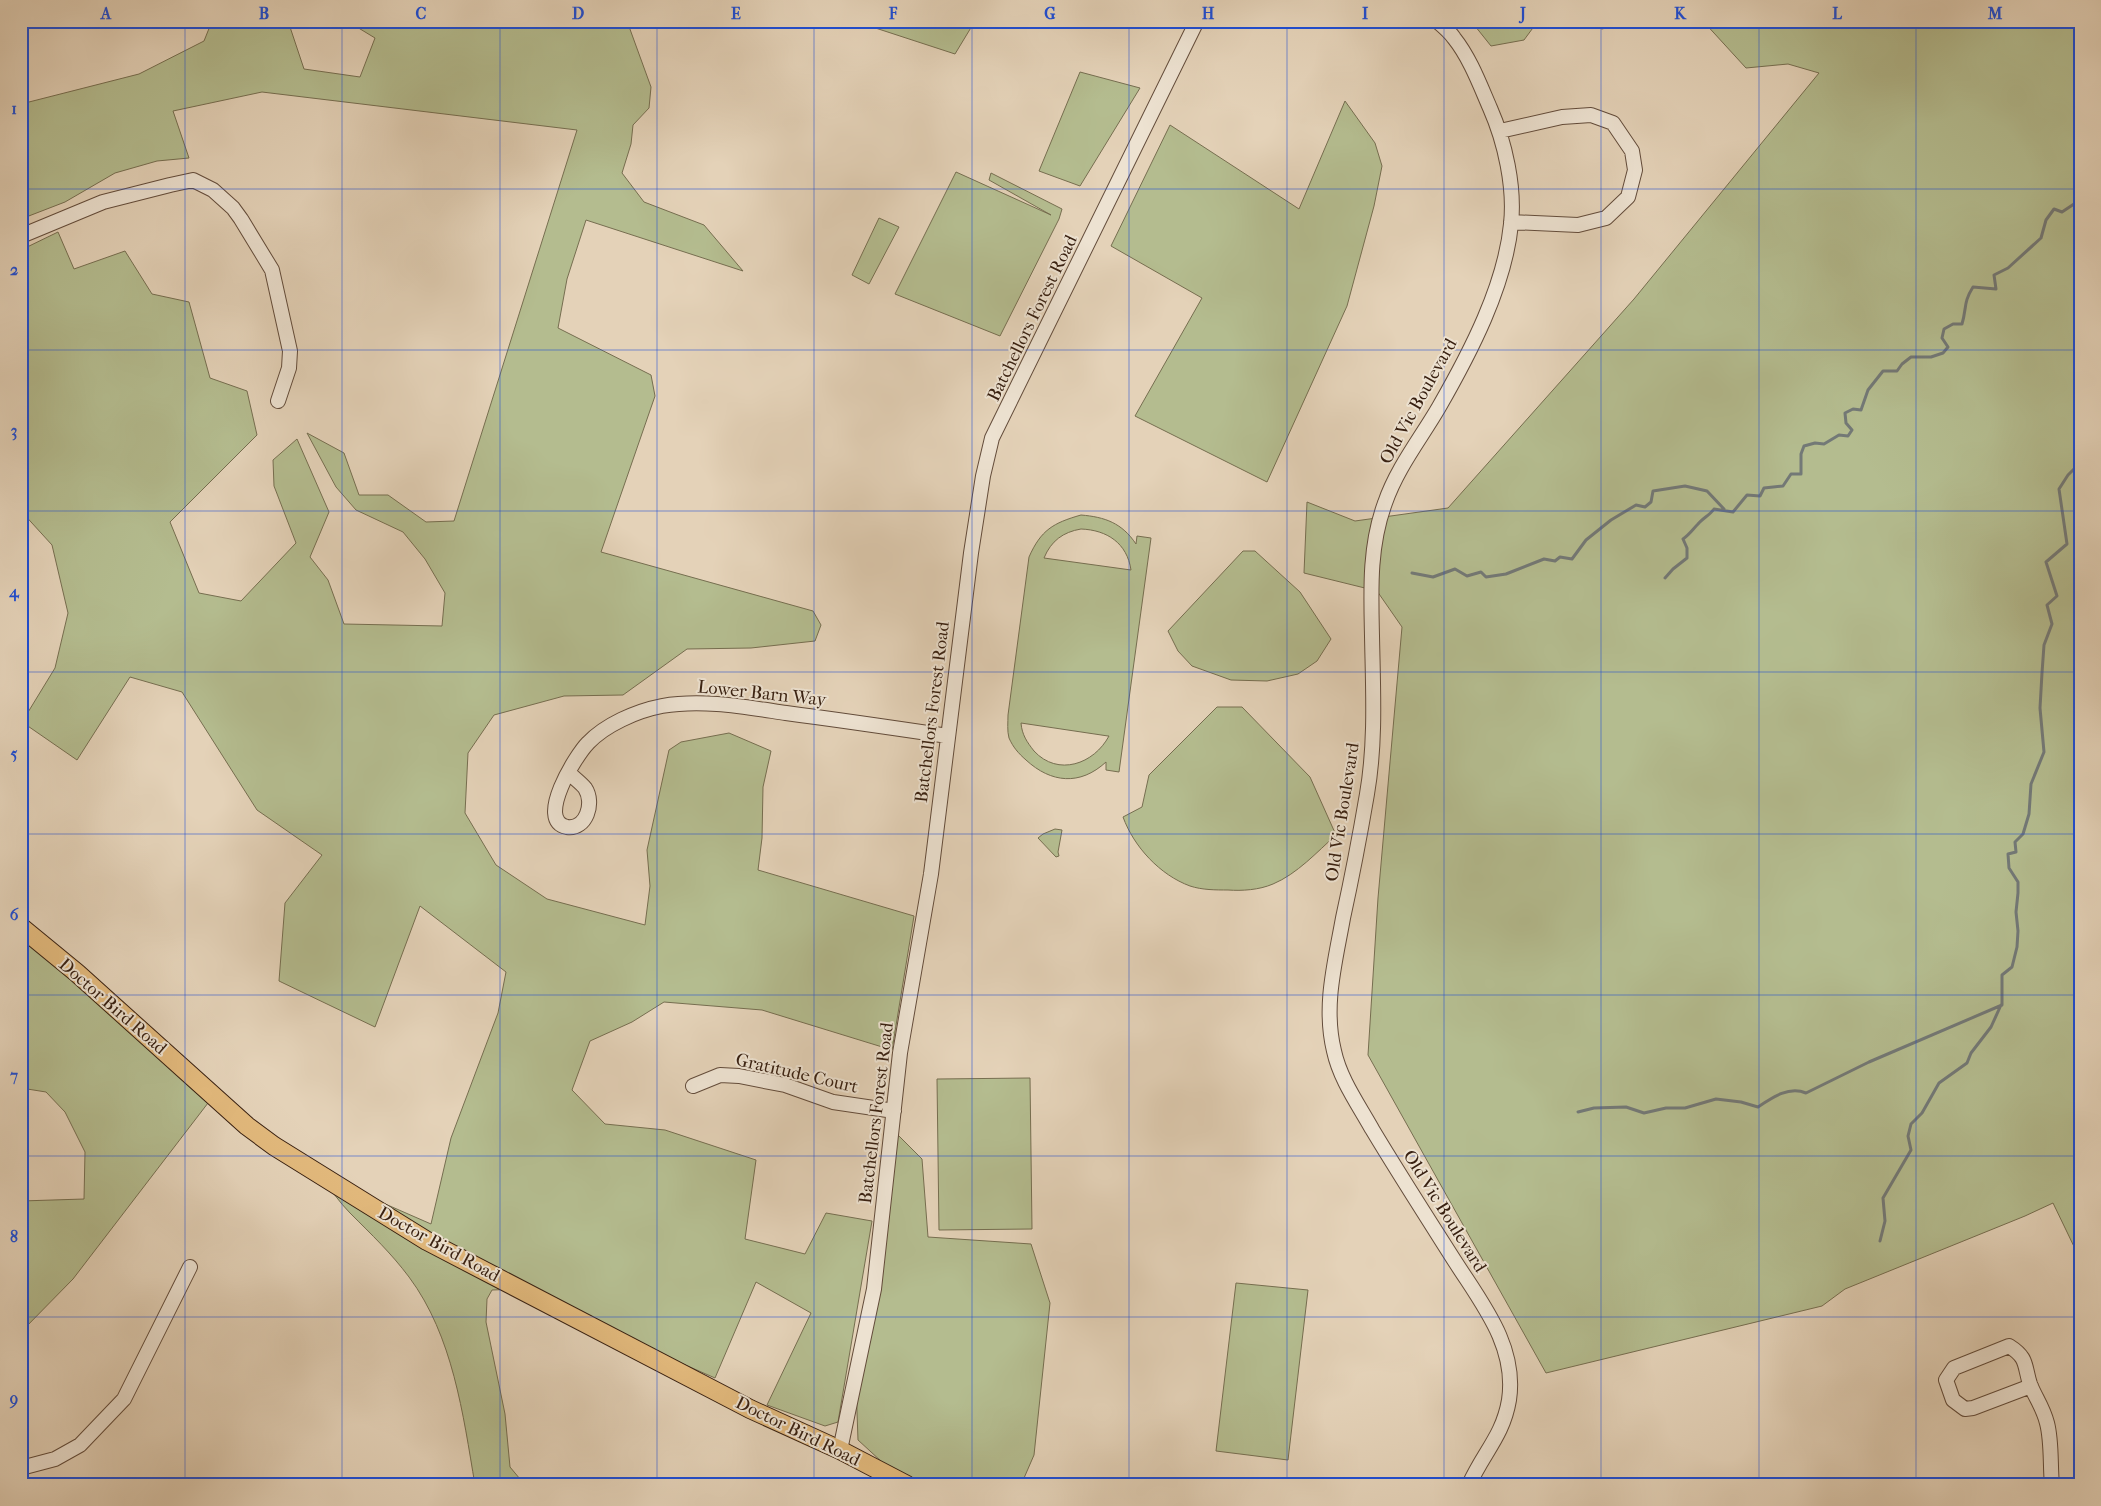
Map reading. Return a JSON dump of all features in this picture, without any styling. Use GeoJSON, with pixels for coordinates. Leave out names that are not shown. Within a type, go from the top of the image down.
{"type":"FeatureCollection","features":[{"type":"Feature","properties":{"kind":"main road","name":"Doctor Bird Road"},"geometry":{"type":"LineString","coordinates":[[21,927],[77,973],[247,1126],[281,1151],[427,1241],[750,1409],[840,1450],[907,1485]]}},
{"type":"Feature","properties":{"kind":"street","name":"Batchellors Forest Road"},"geometry":{"type":"LineString","coordinates":[[840,1450],[874,1289],[900,1053],[932,874],[971,553],[983,476],[992,438],[1198,21]]}},
{"type":"Feature","properties":{"kind":"street","name":"Old Vic Boulevard"},"geometry":{"type":"LineString","coordinates":[[1437,21],[1454,37],[1474,70],[1500,130],[1509,176],[1511,222],[1503,267],[1482,324],[1439,407],[1410,452],[1385,503],[1372,553],[1374,728],[1368,789],[1336,955],[1328,1020],[1334,1053],[1348,1087],[1395,1166],[1492,1319],[1505,1349],[1510,1381],[1509,1398],[1504,1417],[1498,1436],[1468,1483]]}},
{"type":"Feature","properties":{"kind":"street"},"geometry":{"type":"LineString","coordinates":[[1500,130],[1562,117],[1591,116],[1613,123],[1632,151],[1635,170],[1628,197],[1606,218],[1578,225],[1511,222]]}},
{"type":"Feature","properties":{"kind":"street"},"geometry":{"type":"LineString","coordinates":[[21,236],[103,202],[170,185],[193,180],[213,190],[242,219],[272,270],[290,351],[289,368],[278,401]]}},
{"type":"Feature","properties":{"kind":"street","name":"Lower Barn Way"},"geometry":{"type":"LineString","coordinates":[[569,773],[587,744],[602,731],[620,721],[661,706],[688,704],[734,706],[948,736]]}},
{"type":"Feature","properties":{"kind":"street","name":"Gratitude Court"},"geometry":{"type":"LineString","coordinates":[[693,1086],[720,1075],[739,1076],[785,1086],[833,1102],[894,1111]]}},
{"type":"Feature","properties":{"kind":"street"},"geometry":{"type":"LineString","coordinates":[[21,1468],[55,1459],[80,1445],[124,1399],[190,1267]]}},
{"type":"Feature","properties":{"kind":"street"},"geometry":{"type":"LineString","coordinates":[[2031,1386],[1974,1408],[1965,1409],[1953,1400],[1946,1380],[1954,1368],[2009,1346],[2018,1352],[2025,1360],[2031,1386],[2041,1403],[2048,1425],[2052,1485]]}},
{"type":"Feature","properties":{"kind":"green space"},"geometry":{"type":"Polygon","coordinates":[[[212,21],[290,27],[304,69],[360,77],[375,38],[347,21],[627,21],[651,87],[649,108],[633,125],[631,144],[622,173],[644,202],[704,225],[743,271],[586,220],[567,279],[558,328],[651,375],[655,396],[601,552],[813,611],[821,625],[815,641],[751,648],[687,649],[623,695],[564,696],[494,715],[468,753],[465,813],[496,865],[547,899],[645,925],[650,886],[647,850],[669,750],[681,742],[729,733],[771,751],[763,787],[762,838],[758,870],[914,916],[892,1050],[762,1010],[664,1002],[632,1022],[590,1041],[572,1090],[605,1124],[665,1130],[756,1160],[745,1239],[805,1254],[826,1213],[872,1221],[838,1422],[825,1426],[767,1405],[811,1313],[756,1282],[715,1378],[553,1307],[521,1289],[492,1290],[487,1299],[486,1322],[505,1414],[510,1467],[525,1485],[475,1485],[454,1376],[436,1324],[424,1300],[395,1260],[346,1209],[319,1175],[431,1224],[451,1138],[498,1013],[506,972],[420,906],[375,1027],[279,981],[285,903],[322,855],[257,810],[182,692],[130,677],[77,760],[22,722],[55,668],[68,613],[52,545],[21,511],[21,250],[58,232],[74,269],[125,251],[152,294],[189,302],[210,378],[247,391],[257,435],[170,522],[199,593],[241,601],[296,543],[274,486],[273,460],[297,439],[329,512],[310,557],[328,580],[344,624],[442,626],[445,593],[425,559],[403,532],[356,510],[336,487],[307,433],[344,453],[359,495],[388,495],[426,522],[454,521],[577,130],[262,92],[173,111],[189,158],[157,161],[115,173],[65,202],[21,219],[21,98],[29,102],[139,74],[204,41],[212,21]]]}},
{"type":"Feature","properties":{"kind":"green space"},"geometry":{"type":"Polygon","coordinates":[[[854,21],[975,21],[955,54],[854,21]]]}},
{"type":"Feature","properties":{"kind":"green space"},"geometry":{"type":"Polygon","coordinates":[[[1471,21],[1538,21],[1524,40],[1491,46],[1471,21]]]}},
{"type":"Feature","properties":{"kind":"green space"},"geometry":{"type":"Polygon","coordinates":[[[1588,21],[1632,21],[1602,29],[1588,21]]]}},
{"type":"Feature","properties":{"kind":"green space"},"geometry":{"type":"Polygon","coordinates":[[[1703,21],[2080,21],[2080,1259],[2053,1203],[1845,1289],[1822,1306],[1546,1373],[1368,1055],[1378,898],[1402,627],[1377,591],[1304,573],[1307,502],[1355,521],[1448,508],[1634,299],[1819,73],[1788,64],[1746,68],[1703,21]]]}},
{"type":"Feature","properties":{"kind":"green space"},"geometry":{"type":"Polygon","coordinates":[[[1080,72],[1140,88],[1080,186],[1039,171],[1080,72]]]}},
{"type":"Feature","properties":{"kind":"green space"},"geometry":{"type":"Polygon","coordinates":[[[1345,101],[1375,143],[1382,166],[1374,206],[1347,306],[1267,482],[1135,416],[1202,298],[1111,246],[1170,125],[1299,209],[1345,101]]]}},
{"type":"Feature","properties":{"kind":"green space"},"geometry":{"type":"Polygon","coordinates":[[[956,172],[1051,215],[989,180],[991,173],[1062,209],[1059,219],[1000,336],[895,294],[956,172]]]}},
{"type":"Feature","properties":{"kind":"green space"},"geometry":{"type":"Polygon","coordinates":[[[879,218],[899,227],[869,284],[852,275],[879,218]]]}},
{"type":"Feature","properties":{"kind":"green space"},"geometry":{"type":"Polygon","coordinates":[[[1081,515],[1098,517],[1112,522],[1125,531],[1136,544],[1137,536],[1151,538],[1119,772],[1106,770],[1106,762],[1086,775],[1066,779],[1055,777],[1036,768],[1018,752],[1009,738],[1008,715],[1029,557],[1038,540],[1049,529],[1063,521],[1081,515]],[[1081,529],[1069,532],[1058,538],[1044,558],[1131,570],[1125,552],[1114,540],[1099,532],[1081,529]],[[1021,723],[1025,738],[1034,751],[1043,759],[1054,764],[1075,764],[1085,760],[1102,746],[1109,736],[1108,736],[1021,723]]]}},
{"type":"Feature","properties":{"kind":"green space"},"geometry":{"type":"Polygon","coordinates":[[[1243,551],[1255,551],[1300,592],[1331,639],[1317,661],[1298,674],[1267,681],[1231,680],[1192,666],[1178,651],[1168,631],[1243,551]]]}},
{"type":"Feature","properties":{"kind":"green space"},"geometry":{"type":"Polygon","coordinates":[[[1217,707],[1242,707],[1310,777],[1336,835],[1290,875],[1262,888],[1250,890],[1209,890],[1190,886],[1179,881],[1168,875],[1149,859],[1134,839],[1123,817],[1142,807],[1149,775],[1217,707]]]}},
{"type":"Feature","properties":{"kind":"green space"},"geometry":{"type":"Polygon","coordinates":[[[1055,829],[1062,830],[1059,856],[1056,857],[1038,838],[1055,829]]]}},
{"type":"Feature","properties":{"kind":"green space"},"geometry":{"type":"Polygon","coordinates":[[[21,929],[103,996],[208,1103],[73,1279],[21,1332],[21,1201],[84,1199],[85,1152],[65,1112],[46,1092],[21,1088],[21,929]]]}},
{"type":"Feature","properties":{"kind":"green space"},"geometry":{"type":"Polygon","coordinates":[[[1030,1078],[1032,1229],[939,1230],[937,1079],[1030,1078]]]}},
{"type":"Feature","properties":{"kind":"green space"},"geometry":{"type":"Polygon","coordinates":[[[898,1135],[922,1159],[928,1237],[1031,1244],[1050,1303],[1034,1455],[1021,1485],[907,1485],[858,1440],[856,1384],[898,1135]]]}},
{"type":"Feature","properties":{"kind":"green space"},"geometry":{"type":"Polygon","coordinates":[[[1236,1283],[1308,1290],[1288,1460],[1216,1451],[1236,1283]]]}},
{"type":"Feature","properties":{"kind":"waterway"},"geometry":{"type":"LineString","coordinates":[[1665,578],[1687,558],[1687,548],[1683,539],[1714,509],[1733,512],[1747,495],[1760,496],[1764,488],[1783,486],[1791,474],[1801,474],[1801,454],[1804,446],[1815,443],[1824,444],[1839,435],[1848,436],[1852,430],[1846,423],[1845,413],[1853,409],[1861,410],[1868,390],[1883,371],[1897,371],[1911,357],[1931,357],[1943,353],[1948,347],[1942,338],[1944,329],[1953,324],[1962,324],[1966,301],[1973,287],[1996,289],[1994,275],[2008,268],[2041,238],[2046,220],[2054,209],[2062,212],[2080,200]]}},
{"type":"Feature","properties":{"kind":"waterway"},"geometry":{"type":"LineString","coordinates":[[1578,1112],[1594,1108],[1626,1107],[1644,1113],[1666,1108],[1685,1108],[1716,1099],[1741,1102],[1758,1107],[1775,1096],[1787,1092],[1800,1091],[1806,1093],[1869,1062],[2002,1005],[2002,975],[2012,967],[2017,947],[2018,931],[2016,912],[2018,882],[2009,868],[2008,854],[2016,852],[2015,842],[2023,834],[2029,814],[2031,784],[2044,752],[2040,708],[2042,673],[2044,645],[2052,624],[2047,605],[2057,596],[2046,562],[2067,544],[2059,489],[2068,475],[2080,463]]}},
{"type":"Feature","properties":{"kind":"waterway"},"geometry":{"type":"LineString","coordinates":[[1412,573],[1433,577],[1455,569],[1467,576],[1481,572],[1486,577],[1506,574],[1544,559],[1555,561],[1560,557],[1572,559],[1586,540],[1611,520],[1636,505],[1645,507],[1651,502],[1653,491],[1685,486],[1707,491],[1724,509]]}},
{"type":"Feature","properties":{"kind":"waterway"},"geometry":{"type":"LineString","coordinates":[[1880,1241],[1885,1221],[1883,1198],[1911,1150],[1908,1136],[1911,1124],[1922,1113],[1939,1083],[1967,1063],[1971,1053],[1991,1027],[2001,1005]]}}]}
